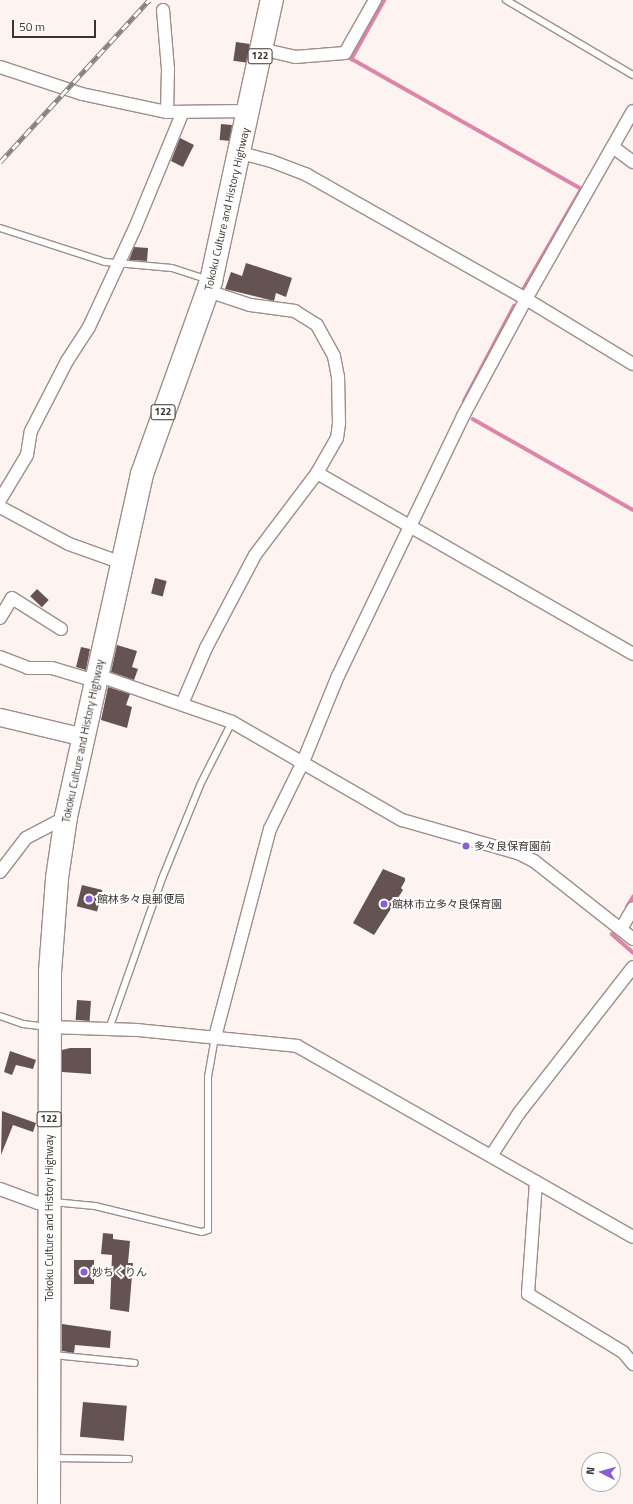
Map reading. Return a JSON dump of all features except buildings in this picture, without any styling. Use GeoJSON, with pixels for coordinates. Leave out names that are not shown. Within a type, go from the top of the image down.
{"type":"FeatureCollection","features":[{"type":"Feature","properties":{"kind":"highway","name":"Tokoku Culture and History Highway"},"geometry":{"type":"LineString","coordinates":[[49,1504],[49,1027],[52,930],[66,817],[146,458],[210,286],[241,153],[248,111],[272,0]]}},
{"type":"Feature","properties":{"kind":"main road"},"geometry":{"type":"LineString","coordinates":[[0,717],[83,737]]}},
{"type":"Feature","properties":{"kind":"street"},"geometry":{"type":"LineString","coordinates":[[261,49],[295,57],[345,53],[376,0]]}},
{"type":"Feature","properties":{"kind":"street"},"geometry":{"type":"LineString","coordinates":[[163,10],[168,69],[167,112]]}},
{"type":"Feature","properties":{"kind":"street"},"geometry":{"type":"LineString","coordinates":[[0,68],[82,94],[167,112],[182,114],[248,111]]}},
{"type":"Feature","properties":{"kind":"street"},"geometry":{"type":"LineString","coordinates":[[215,1037],[270,828],[303,762],[338,676],[409,526],[526,299],[633,111]]}},
{"type":"Feature","properties":{"kind":"street"},"geometry":{"type":"LineString","coordinates":[[0,500],[27,455],[31,431],[67,361],[89,327],[119,264],[182,114]]}},
{"type":"Feature","properties":{"kind":"street"},"geometry":{"type":"LineString","coordinates":[[613,147],[633,162]]}},
{"type":"Feature","properties":{"kind":"street"},"geometry":{"type":"LineString","coordinates":[[241,153],[297,170],[526,299],[633,364]]}},
{"type":"Feature","properties":{"kind":"street"},"geometry":{"type":"LineString","coordinates":[[182,704],[206,648],[255,555],[317,473],[337,438],[339,423],[338,377],[334,356],[317,325],[296,311],[250,305],[210,286]]}},
{"type":"Feature","properties":{"kind":"street"},"geometry":{"type":"LineString","coordinates":[[317,473],[633,654]]}},
{"type":"Feature","properties":{"kind":"street"},"geometry":{"type":"LineString","coordinates":[[0,507],[69,544],[122,563]]}},
{"type":"Feature","properties":{"kind":"street"},"geometry":{"type":"LineString","coordinates":[[0,618],[12,598],[61,629]]}},
{"type":"Feature","properties":{"kind":"street"},"geometry":{"type":"LineString","coordinates":[[0,657],[28,668],[52,668],[96,678],[182,704],[232,722],[402,820],[491,844],[534,861],[633,939]]}},
{"type":"Feature","properties":{"kind":"street"},"geometry":{"type":"LineString","coordinates":[[0,872],[26,838],[66,817]]}},
{"type":"Feature","properties":{"kind":"street"},"geometry":{"type":"LineString","coordinates":[[621,929],[633,908]]}},
{"type":"Feature","properties":{"kind":"street"},"geometry":{"type":"LineString","coordinates":[[491,1156],[519,1113],[633,967]]}},
{"type":"Feature","properties":{"kind":"street"},"geometry":{"type":"LineString","coordinates":[[49,1027],[110,1029],[215,1037],[297,1046],[633,1237]]}},
{"type":"Feature","properties":{"kind":"street"},"geometry":{"type":"LineString","coordinates":[[536,1182],[528,1294],[622,1352],[633,1364]]}},
{"type":"Feature","properties":{"kind":"street"},"geometry":{"type":"LineString","coordinates":[[0,1189],[38,1203],[49,1201]]}},
{"type":"Feature","properties":{"kind":"lane"},"geometry":{"type":"LineString","coordinates":[[506,0],[633,75]]}},
{"type":"Feature","properties":{"kind":"lane"},"geometry":{"type":"LineString","coordinates":[[0,228],[119,264],[172,268],[210,286]]}},
{"type":"Feature","properties":{"kind":"lane"},"geometry":{"type":"LineString","coordinates":[[110,1029],[161,881],[201,784],[232,722]]}},
{"type":"Feature","properties":{"kind":"lane"},"geometry":{"type":"LineString","coordinates":[[0,1016],[23,1024],[49,1027]]}},
{"type":"Feature","properties":{"kind":"lane"},"geometry":{"type":"LineString","coordinates":[[49,1201],[95,1206],[202,1232],[208,1230],[208,1077],[215,1037]]}},
{"type":"Feature","properties":{"kind":"lane"},"geometry":{"type":"LineString","coordinates":[[49,1355],[135,1363]]}},
{"type":"Feature","properties":{"kind":"lane"},"geometry":{"type":"LineString","coordinates":[[49,1458],[129,1460]]}},
{"type":"Feature","properties":{"kind":"waterway"},"geometry":{"type":"LineString","coordinates":[[385,0],[352,59],[582,189],[524,289]]}},
{"type":"Feature","properties":{"kind":"waterway"},"geometry":{"type":"LineString","coordinates":[[464,401],[514,306]]}},
{"type":"Feature","properties":{"kind":"waterway"},"geometry":{"type":"LineString","coordinates":[[473,419],[633,510]]}},
{"type":"Feature","properties":{"kind":"waterway"},"geometry":{"type":"LineString","coordinates":[[627,907],[633,897]]}},
{"type":"Feature","properties":{"kind":"waterway"},"geometry":{"type":"LineString","coordinates":[[612,934],[633,952]]}},
{"type":"Feature","properties":{"kind":"railway"},"geometry":{"type":"LineString","coordinates":[[0,162],[149,0]]}},
{"type":"Feature","properties":{"kind":"place","name":"多々良保育園前"},"geometry":{"type":"Point","coordinates":[466,846]}},
{"type":"Feature","properties":{"kind":"place","name":"館林多々良郵便局"},"geometry":{"type":"Point","coordinates":[89,899]}},
{"type":"Feature","properties":{"kind":"place","name":"館林市立多々良保育園"},"geometry":{"type":"Point","coordinates":[384,904]}},
{"type":"Feature","properties":{"kind":"place","name":"妙ちくりん"},"geometry":{"type":"Point","coordinates":[84,1272]}}]}
